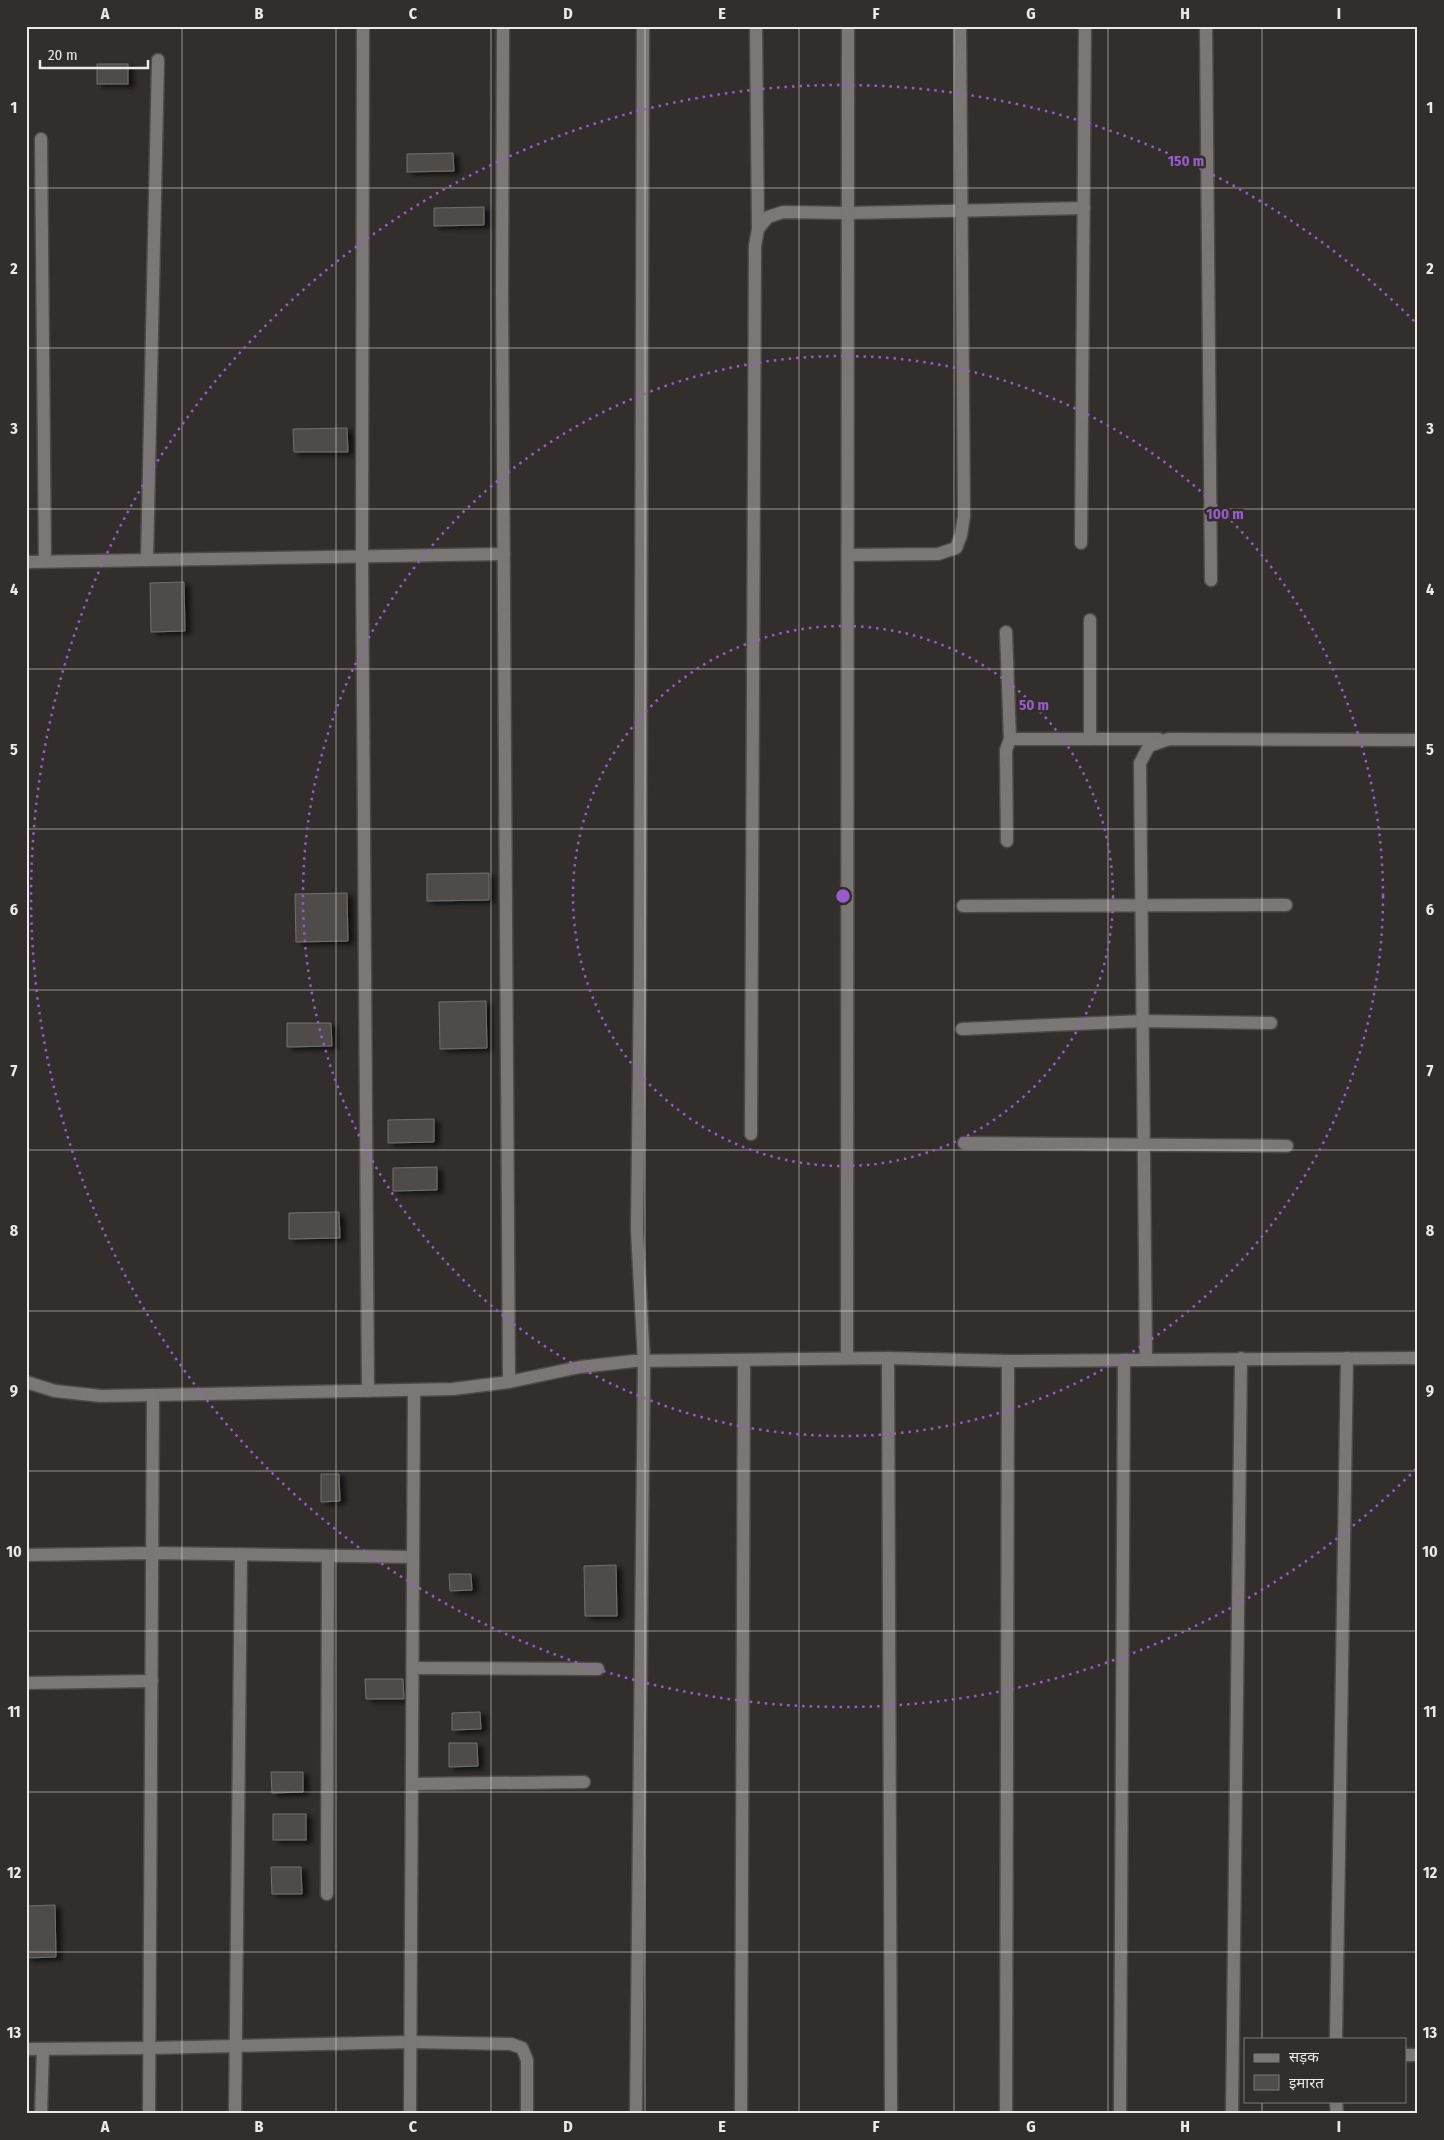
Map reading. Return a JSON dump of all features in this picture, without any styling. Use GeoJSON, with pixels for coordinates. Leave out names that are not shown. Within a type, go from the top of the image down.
{"type":"FeatureCollection","features":[{"type":"Feature","properties":{"kind":"street"},"geometry":{"type":"LineString","coordinates":[[363,26],[362,555],[368,1391]]}},
{"type":"Feature","properties":{"kind":"street"},"geometry":{"type":"LineString","coordinates":[[503,26],[504,554],[510,1382]]}},
{"type":"Feature","properties":{"kind":"street"},"geometry":{"type":"LineString","coordinates":[[636,2114],[639,1362],[637,1230],[640,977],[643,26]]}},
{"type":"Feature","properties":{"kind":"street"},"geometry":{"type":"LineString","coordinates":[[751,1134],[755,246],[758,229],[756,26]]}},
{"type":"Feature","properties":{"kind":"street"},"geometry":{"type":"LineString","coordinates":[[847,1358],[848,26]]}},
{"type":"Feature","properties":{"kind":"street"},"geometry":{"type":"LineString","coordinates":[[848,555],[938,554],[956,548],[961,535],[964,516],[960,26]]}},
{"type":"Feature","properties":{"kind":"street"},"geometry":{"type":"LineString","coordinates":[[1081,543],[1085,26]]}},
{"type":"Feature","properties":{"kind":"street"},"geometry":{"type":"LineString","coordinates":[[1206,26],[1211,580]]}},
{"type":"Feature","properties":{"kind":"street"},"geometry":{"type":"LineString","coordinates":[[147,560],[158,60]]}},
{"type":"Feature","properties":{"kind":"street"},"geometry":{"type":"LineString","coordinates":[[41,138],[45,561]]}},
{"type":"Feature","properties":{"kind":"street"},"geometry":{"type":"LineString","coordinates":[[758,229],[768,217],[783,212],[848,213],[1084,208]]}},
{"type":"Feature","properties":{"kind":"street"},"geometry":{"type":"LineString","coordinates":[[26,562],[504,554]]}},
{"type":"Feature","properties":{"kind":"street"},"geometry":{"type":"LineString","coordinates":[[1090,620],[1090,739]]}},
{"type":"Feature","properties":{"kind":"street"},"geometry":{"type":"LineString","coordinates":[[1006,632],[1010,739],[1006,750],[1007,841]]}},
{"type":"Feature","properties":{"kind":"street"},"geometry":{"type":"LineString","coordinates":[[1010,739],[1418,740]]}},
{"type":"Feature","properties":{"kind":"street"},"geometry":{"type":"LineString","coordinates":[[1146,1359],[1140,764],[1149,746],[1169,739]]}},
{"type":"Feature","properties":{"kind":"street"},"geometry":{"type":"LineString","coordinates":[[963,906],[1286,905]]}},
{"type":"Feature","properties":{"kind":"street"},"geometry":{"type":"LineString","coordinates":[[962,1029],[1143,1020],[1271,1023]]}},
{"type":"Feature","properties":{"kind":"street"},"geometry":{"type":"LineString","coordinates":[[964,1143],[1287,1146]]}},
{"type":"Feature","properties":{"kind":"street"},"geometry":{"type":"LineString","coordinates":[[26,1382],[56,1391],[92,1395],[453,1390],[510,1382],[611,1362],[847,1358],[1008,1361],[1418,1358]]}},
{"type":"Feature","properties":{"kind":"street"},"geometry":{"type":"LineString","coordinates":[[888,1358],[891,2114]]}},
{"type":"Feature","properties":{"kind":"street"},"geometry":{"type":"LineString","coordinates":[[1232,2114],[1240,1358]]}},
{"type":"Feature","properties":{"kind":"street"},"geometry":{"type":"LineString","coordinates":[[1336,2038],[1346,1358]]}},
{"type":"Feature","properties":{"kind":"street"},"geometry":{"type":"LineString","coordinates":[[1120,2114],[1124,1360]]}},
{"type":"Feature","properties":{"kind":"street"},"geometry":{"type":"LineString","coordinates":[[741,2114],[744,1361]]}},
{"type":"Feature","properties":{"kind":"street"},"geometry":{"type":"LineString","coordinates":[[1006,2114],[1008,1361]]}},
{"type":"Feature","properties":{"kind":"street"},"geometry":{"type":"LineString","coordinates":[[410,2114],[414,1390]]}},
{"type":"Feature","properties":{"kind":"street"},"geometry":{"type":"LineString","coordinates":[[149,2114],[153,1395]]}},
{"type":"Feature","properties":{"kind":"street"},"geometry":{"type":"LineString","coordinates":[[26,1555],[152,1552],[413,1557]]}},
{"type":"Feature","properties":{"kind":"street"},"geometry":{"type":"LineString","coordinates":[[235,2114],[241,1554]]}},
{"type":"Feature","properties":{"kind":"street"},"geometry":{"type":"LineString","coordinates":[[327,1894],[328,1556]]}},
{"type":"Feature","properties":{"kind":"street"},"geometry":{"type":"LineString","coordinates":[[413,1668],[598,1669]]}},
{"type":"Feature","properties":{"kind":"street"},"geometry":{"type":"LineString","coordinates":[[26,1683],[152,1681]]}},
{"type":"Feature","properties":{"kind":"street"},"geometry":{"type":"LineString","coordinates":[[412,1784],[584,1782]]}},
{"type":"Feature","properties":{"kind":"street"},"geometry":{"type":"LineString","coordinates":[[26,2049],[496,2042],[522,2048],[527,2060],[527,2114]]}},
{"type":"Feature","properties":{"kind":"street"},"geometry":{"type":"LineString","coordinates":[[41,2114],[43,2049]]}},
{"type":"Feature","properties":{"kind":"building"},"geometry":{"type":"Polygon","coordinates":[[[97,64],[128,64],[128,84],[97,84],[97,64]]]}},
{"type":"Feature","properties":{"kind":"building"},"geometry":{"type":"Polygon","coordinates":[[[453,153],[454,171],[407,172],[407,154],[453,153]]]}},
{"type":"Feature","properties":{"kind":"building"},"geometry":{"type":"Polygon","coordinates":[[[484,207],[484,225],[434,226],[434,208],[484,207]]]}},
{"type":"Feature","properties":{"kind":"building"},"geometry":{"type":"Polygon","coordinates":[[[347,428],[348,452],[294,452],[293,429],[347,428]]]}},
{"type":"Feature","properties":{"kind":"building"},"geometry":{"type":"Polygon","coordinates":[[[184,582],[185,631],[151,632],[150,583],[184,582]]]}},
{"type":"Feature","properties":{"kind":"building"},"geometry":{"type":"Polygon","coordinates":[[[489,873],[489,900],[427,901],[427,874],[489,873]]]}},
{"type":"Feature","properties":{"kind":"building"},"geometry":{"type":"Polygon","coordinates":[[[347,893],[348,941],[296,942],[295,894],[347,893]]]}},
{"type":"Feature","properties":{"kind":"building"},"geometry":{"type":"Polygon","coordinates":[[[486,1001],[487,1048],[440,1049],[439,1002],[486,1001]]]}},
{"type":"Feature","properties":{"kind":"building"},"geometry":{"type":"Polygon","coordinates":[[[287,1023],[331,1023],[332,1046],[287,1047],[287,1023]]]}},
{"type":"Feature","properties":{"kind":"building"},"geometry":{"type":"Polygon","coordinates":[[[434,1119],[434,1142],[388,1143],[388,1120],[434,1119]]]}},
{"type":"Feature","properties":{"kind":"building"},"geometry":{"type":"Polygon","coordinates":[[[437,1167],[437,1190],[393,1191],[393,1168],[437,1167]]]}},
{"type":"Feature","properties":{"kind":"building"},"geometry":{"type":"Polygon","coordinates":[[[339,1212],[340,1238],[289,1239],[289,1213],[339,1212]]]}},
{"type":"Feature","properties":{"kind":"building"},"geometry":{"type":"Polygon","coordinates":[[[321,1474],[339,1474],[340,1501],[321,1502],[321,1474]]]}},
{"type":"Feature","properties":{"kind":"building"},"geometry":{"type":"Polygon","coordinates":[[[616,1565],[617,1616],[585,1616],[584,1566],[616,1565]]]}},
{"type":"Feature","properties":{"kind":"building"},"geometry":{"type":"Polygon","coordinates":[[[449,1574],[471,1574],[472,1590],[450,1591],[449,1574]]]}},
{"type":"Feature","properties":{"kind":"building"},"geometry":{"type":"Polygon","coordinates":[[[365,1679],[403,1679],[404,1699],[366,1699],[365,1679]]]}},
{"type":"Feature","properties":{"kind":"building"},"geometry":{"type":"Polygon","coordinates":[[[480,1712],[481,1729],[452,1730],[452,1713],[480,1712]]]}},
{"type":"Feature","properties":{"kind":"building"},"geometry":{"type":"Polygon","coordinates":[[[449,1743],[477,1743],[478,1766],[449,1767],[449,1743]]]}},
{"type":"Feature","properties":{"kind":"building"},"geometry":{"type":"Polygon","coordinates":[[[271,1772],[303,1772],[303,1792],[272,1793],[271,1772]]]}},
{"type":"Feature","properties":{"kind":"building"},"geometry":{"type":"Polygon","coordinates":[[[273,1814],[306,1814],[306,1840],[273,1840],[273,1814]]]}},
{"type":"Feature","properties":{"kind":"building"},"geometry":{"type":"Polygon","coordinates":[[[271,1867],[301,1867],[302,1894],[272,1894],[271,1867]]]}},
{"type":"Feature","properties":{"kind":"building"},"geometry":{"type":"Polygon","coordinates":[[[55,1905],[56,1957],[26,1958],[26,1906],[55,1905]]]}}]}
